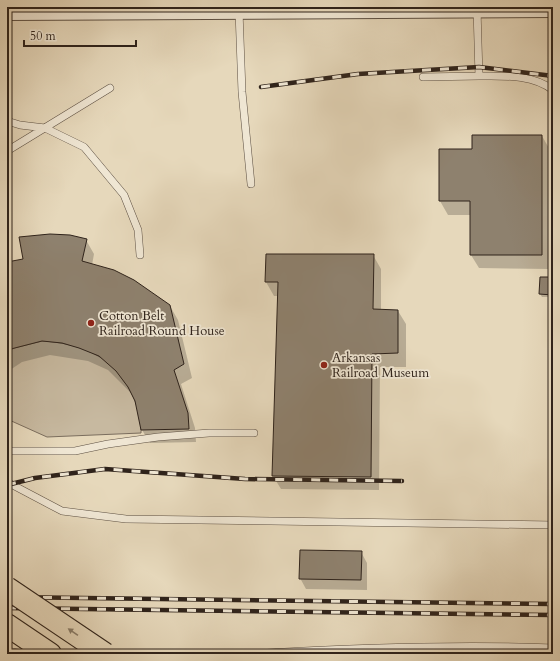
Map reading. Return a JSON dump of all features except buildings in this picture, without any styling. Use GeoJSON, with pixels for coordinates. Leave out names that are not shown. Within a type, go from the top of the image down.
{"type":"FeatureCollection","features":[{"type":"Feature","properties":{"kind":"highway"},"geometry":{"type":"LineString","coordinates":[[7,588],[105,654]]}},
{"type":"Feature","properties":{"kind":"highway"},"geometry":{"type":"LineString","coordinates":[[7,624],[50,654]]}},
{"type":"Feature","properties":{"kind":"street"},"geometry":{"type":"LineString","coordinates":[[7,11],[553,8]]}},
{"type":"Feature","properties":{"kind":"lane"},"geometry":{"type":"LineString","coordinates":[[477,8],[479,76]]}},
{"type":"Feature","properties":{"kind":"lane"},"geometry":{"type":"LineString","coordinates":[[239,10],[242,92],[251,184]]}},
{"type":"Feature","properties":{"kind":"lane"},"geometry":{"type":"LineString","coordinates":[[423,77],[518,76],[546,85],[553,90]]}},
{"type":"Feature","properties":{"kind":"lane"},"geometry":{"type":"LineString","coordinates":[[7,151],[110,88]]}},
{"type":"Feature","properties":{"kind":"lane"},"geometry":{"type":"LineString","coordinates":[[7,121],[20,125],[45,128],[84,147],[124,195],[138,230],[140,255]]}},
{"type":"Feature","properties":{"kind":"lane"},"geometry":{"type":"LineString","coordinates":[[7,451],[75,451],[108,444],[158,437],[209,433],[254,433]]}},
{"type":"Feature","properties":{"kind":"lane"},"geometry":{"type":"LineString","coordinates":[[7,482],[62,511],[126,519],[553,524]]}},
{"type":"Feature","properties":{"kind":"lane"},"geometry":{"type":"LineString","coordinates":[[249,654],[373,647],[500,646],[553,648]]}},
{"type":"Feature","properties":{"kind":"lane"},"geometry":{"type":"LineString","coordinates":[[7,651],[23,654]]}},
{"type":"Feature","properties":{"kind":"shaded area"},"geometry":{"type":"Polygon","coordinates":[[[42,341],[56,342],[78,347],[107,362],[123,379],[129,389],[138,411],[141,433],[47,437],[7,419],[7,352],[14,348],[42,341]]]}},
{"type":"Feature","properties":{"kind":"railway"},"geometry":{"type":"LineString","coordinates":[[261,87],[358,74],[479,67],[553,76]]}},
{"type":"Feature","properties":{"kind":"railway"},"geometry":{"type":"LineString","coordinates":[[7,485],[35,478],[105,469],[245,479],[402,481]]}},
{"type":"Feature","properties":{"kind":"railway"},"geometry":{"type":"LineString","coordinates":[[7,597],[553,604]]}},
{"type":"Feature","properties":{"kind":"railway"},"geometry":{"type":"LineString","coordinates":[[7,608],[553,615]]}},
{"type":"Feature","properties":{"kind":"place","name":"Cotton Belt Railroad Round House"},"geometry":{"type":"Point","coordinates":[91,323]}},
{"type":"Feature","properties":{"kind":"place","name":"Arkansas Railroad Museum"},"geometry":{"type":"Point","coordinates":[324,365]}}]}
